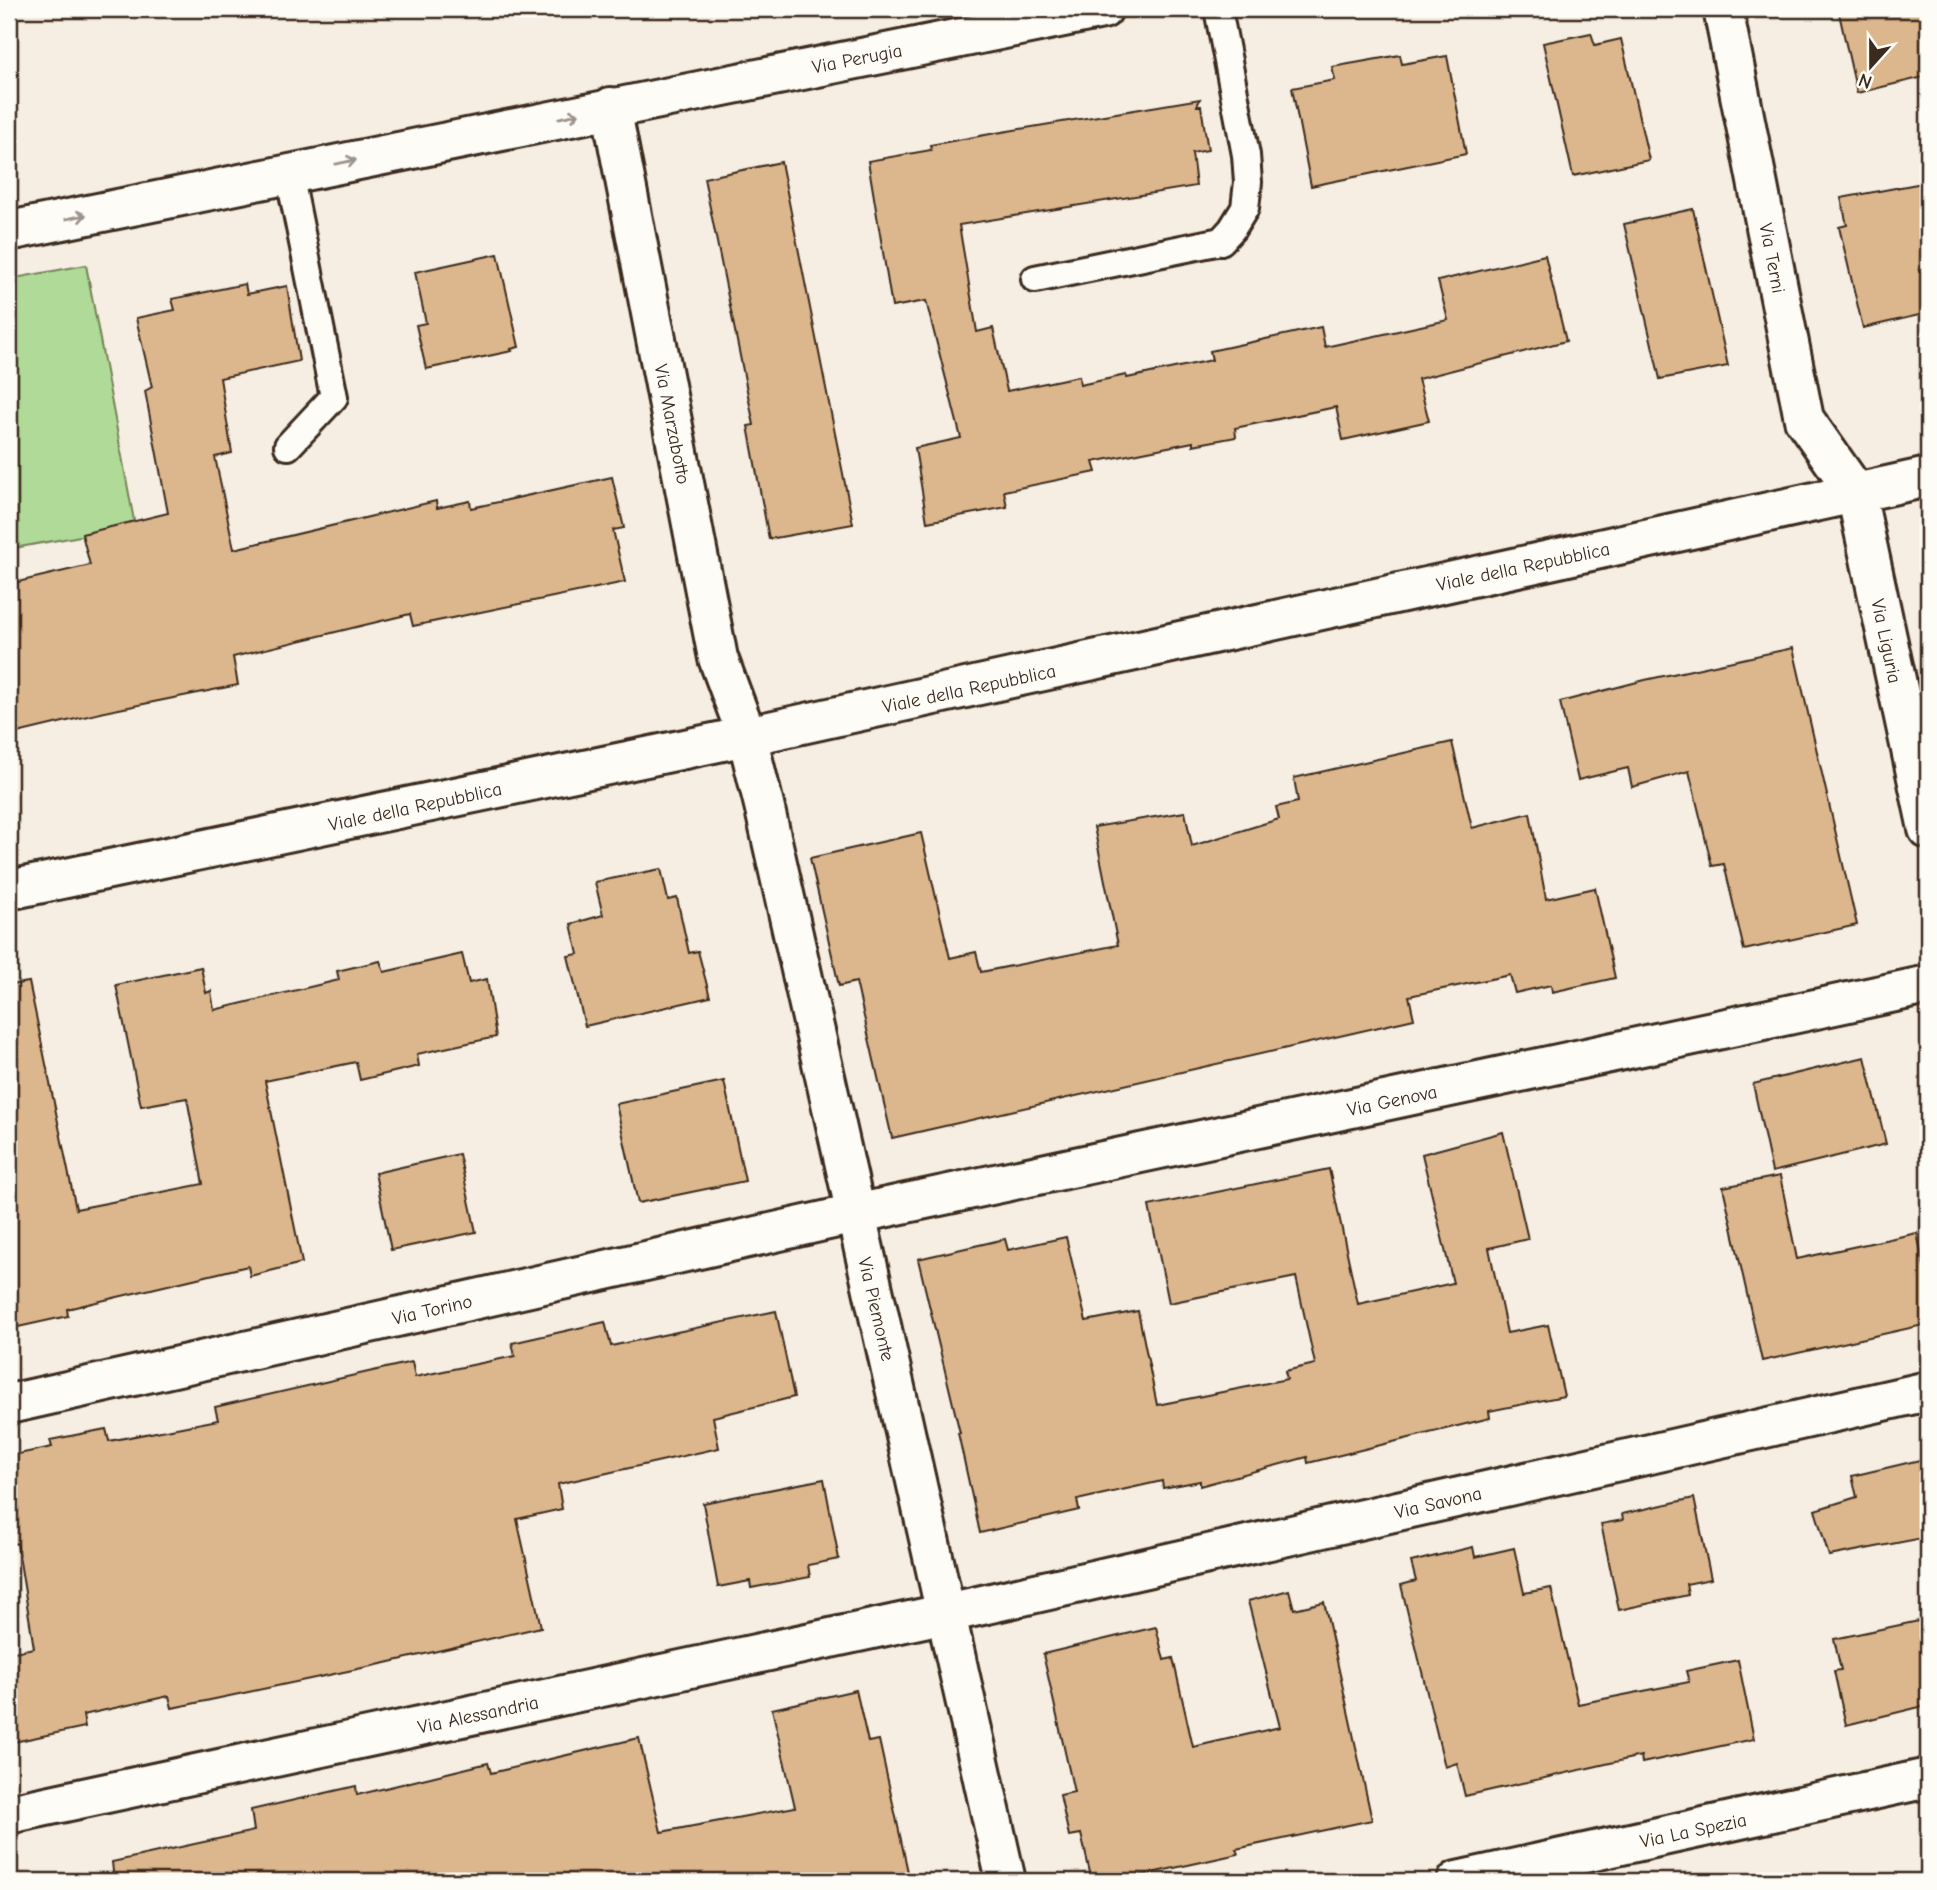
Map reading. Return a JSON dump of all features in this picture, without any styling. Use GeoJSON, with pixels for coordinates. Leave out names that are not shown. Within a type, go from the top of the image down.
{"type":"FeatureCollection","features":[{"type":"Feature","properties":{"kind":"street","name":"Via Perugia"},"geometry":{"type":"LineString","coordinates":[[9,231],[1103,9]]}},
{"type":"Feature","properties":{"kind":"street","name":"Via Terni"},"geometry":{"type":"LineString","coordinates":[[1723,9],[1804,419],[1856,493]]}},
{"type":"Feature","properties":{"kind":"street","name":"Via Marzabotto"},"geometry":{"type":"LineString","coordinates":[[611,107],[718,658],[747,736]]}},
{"type":"Feature","properties":{"kind":"street","name":"Viale della Repubblica"},"geometry":{"type":"LineString","coordinates":[[9,890],[747,736],[1928,477]]}},
{"type":"Feature","properties":{"kind":"street","name":"Via Liguria"},"geometry":{"type":"LineString","coordinates":[[1856,493],[1928,829]]}},
{"type":"Feature","properties":{"kind":"street","name":"Via Piemonte"},"geometry":{"type":"LineString","coordinates":[[747,736],[1006,1881]]}},
{"type":"Feature","properties":{"kind":"street","name":"Via Genova"},"geometry":{"type":"LineString","coordinates":[[855,1214],[1928,985]]}},
{"type":"Feature","properties":{"kind":"street","name":"Via Torino"},"geometry":{"type":"LineString","coordinates":[[9,1404],[855,1214]]}},
{"type":"Feature","properties":{"kind":"street","name":"Via Savona"},"geometry":{"type":"LineString","coordinates":[[947,1613],[1928,1391]]}},
{"type":"Feature","properties":{"kind":"street","name":"Via Alessandria"},"geometry":{"type":"LineString","coordinates":[[9,1814],[947,1613]]}},
{"type":"Feature","properties":{"kind":"street","name":"Via La Spezia"},"geometry":{"type":"LineString","coordinates":[[1457,1881],[1928,1778]]}},
{"type":"Feature","properties":{"kind":"lane"},"geometry":{"type":"LineString","coordinates":[[1035,279],[1221,241],[1232,229],[1245,208],[1248,182],[1246,155],[1218,9]]}},
{"type":"Feature","properties":{"kind":"lane"},"geometry":{"type":"LineString","coordinates":[[288,446],[334,397],[289,173]]}},
{"type":"Feature","properties":{"kind":"green space"},"geometry":{"type":"Polygon","coordinates":[[[86,265],[135,526],[9,549],[9,279],[86,265]]]}},
{"type":"Feature","properties":{"kind":"building"},"geometry":{"type":"Polygon","coordinates":[[[1838,9],[1928,9],[1928,76],[1857,93],[1838,9]]]}},
{"type":"Feature","properties":{"kind":"building"},"geometry":{"type":"Polygon","coordinates":[[[1591,33],[1595,45],[1621,39],[1649,160],[1573,176],[1543,43],[1591,33]]]}},
{"type":"Feature","properties":{"kind":"building"},"geometry":{"type":"Polygon","coordinates":[[[1400,55],[1402,64],[1447,56],[1466,154],[1311,186],[1292,88],[1335,80],[1332,67],[1400,55]]]}},
{"type":"Feature","properties":{"kind":"building"},"geometry":{"type":"Polygon","coordinates":[[[1200,99],[1197,106],[1201,106],[1208,150],[1192,153],[1196,186],[959,225],[977,332],[993,328],[1007,391],[1079,376],[1080,385],[1126,375],[1127,378],[1212,360],[1210,351],[1321,327],[1325,347],[1448,320],[1438,281],[1545,255],[1566,341],[1418,379],[1429,421],[1343,440],[1336,407],[1235,428],[1236,437],[1193,445],[1193,442],[1093,462],[1096,472],[1004,491],[1007,507],[927,522],[915,448],[961,438],[926,301],[892,307],[868,161],[931,150],[930,145],[1200,99]]]}},
{"type":"Feature","properties":{"kind":"building"},"geometry":{"type":"Polygon","coordinates":[[[781,162],[853,524],[769,539],[748,426],[754,425],[704,178],[781,162]]]}},
{"type":"Feature","properties":{"kind":"building"},"geometry":{"type":"Polygon","coordinates":[[[1928,182],[1928,313],[1863,328],[1839,227],[1847,225],[1841,198],[1928,182]]]}},
{"type":"Feature","properties":{"kind":"building"},"geometry":{"type":"Polygon","coordinates":[[[1693,209],[1728,366],[1660,379],[1624,224],[1693,209]]]}},
{"type":"Feature","properties":{"kind":"building"},"geometry":{"type":"Polygon","coordinates":[[[498,254],[519,347],[511,349],[512,351],[426,369],[416,325],[426,323],[415,272],[498,254]]]}},
{"type":"Feature","properties":{"kind":"building"},"geometry":{"type":"Polygon","coordinates":[[[245,284],[247,294],[287,286],[299,361],[220,378],[232,453],[215,457],[234,549],[436,501],[437,508],[470,501],[471,508],[612,477],[624,528],[613,530],[625,582],[413,626],[410,614],[233,657],[238,685],[109,711],[9,735],[9,584],[90,565],[82,534],[168,513],[145,391],[152,387],[136,318],[175,310],[172,299],[245,284]]]}},
{"type":"Feature","properties":{"kind":"building"},"geometry":{"type":"Polygon","coordinates":[[[1793,648],[1857,925],[1744,950],[1724,864],[1712,866],[1689,771],[1632,787],[1628,768],[1578,780],[1560,702],[1645,680],[1793,648]]]}},
{"type":"Feature","properties":{"kind":"building"},"geometry":{"type":"Polygon","coordinates":[[[1452,742],[1472,828],[1530,813],[1546,899],[1595,888],[1615,978],[1552,992],[1551,985],[1515,993],[1510,975],[1409,996],[1414,1019],[892,1138],[856,982],[839,986],[810,858],[921,833],[950,958],[976,952],[981,972],[1118,945],[1094,827],[1185,812],[1192,846],[1279,819],[1276,807],[1298,802],[1294,778],[1452,742]]]}},
{"type":"Feature","properties":{"kind":"building"},"geometry":{"type":"Polygon","coordinates":[[[661,869],[668,900],[677,898],[689,953],[698,951],[710,997],[585,1026],[568,956],[578,954],[571,924],[603,915],[595,882],[661,869]]]}},
{"type":"Feature","properties":{"kind":"building"},"geometry":{"type":"Polygon","coordinates":[[[462,954],[469,983],[487,979],[496,1037],[417,1054],[419,1066],[360,1080],[356,1062],[265,1081],[302,1263],[250,1276],[248,1266],[67,1309],[68,1316],[9,1329],[9,985],[29,982],[76,1209],[203,1184],[187,1098],[141,1106],[116,985],[201,967],[206,993],[211,991],[214,1010],[339,980],[337,971],[380,961],[384,972],[462,954]]]}},
{"type":"Feature","properties":{"kind":"building"},"geometry":{"type":"Polygon","coordinates":[[[1865,1057],[1886,1144],[1772,1172],[1753,1084],[1865,1057]]]}},
{"type":"Feature","properties":{"kind":"building"},"geometry":{"type":"Polygon","coordinates":[[[724,1081],[745,1181],[638,1203],[616,1104],[724,1081]]]}},
{"type":"Feature","properties":{"kind":"building"},"geometry":{"type":"Polygon","coordinates":[[[1503,1132],[1528,1239],[1489,1248],[1507,1333],[1548,1325],[1564,1396],[1489,1411],[1490,1418],[1308,1463],[1307,1457],[1200,1486],[1200,1481],[1163,1488],[1162,1481],[1077,1500],[1079,1510],[980,1533],[960,1433],[918,1259],[1005,1239],[1008,1250],[1066,1237],[1086,1321],[1138,1311],[1157,1405],[1287,1379],[1285,1371],[1315,1364],[1296,1277],[1169,1303],[1149,1206],[1329,1169],[1358,1304],[1453,1283],[1422,1154],[1503,1132]]]}},
{"type":"Feature","properties":{"kind":"building"},"geometry":{"type":"Polygon","coordinates":[[[459,1154],[476,1232],[391,1250],[375,1173],[459,1154]]]}},
{"type":"Feature","properties":{"kind":"building"},"geometry":{"type":"Polygon","coordinates":[[[1780,1176],[1797,1259],[1917,1233],[1928,1286],[1928,1324],[1762,1361],[1723,1187],[1780,1176]]]}},
{"type":"Feature","properties":{"kind":"building"},"geometry":{"type":"Polygon","coordinates":[[[776,1311],[794,1397],[713,1417],[719,1448],[558,1484],[562,1509],[517,1519],[541,1627],[172,1708],[169,1696],[83,1715],[85,1727],[9,1743],[9,1653],[34,1648],[17,1543],[9,1545],[9,1456],[52,1447],[50,1440],[106,1429],[109,1441],[218,1420],[215,1407],[412,1362],[415,1377],[515,1356],[512,1343],[605,1322],[611,1346],[776,1311]]]}},
{"type":"Feature","properties":{"kind":"building"},"geometry":{"type":"Polygon","coordinates":[[[1928,1458],[1928,1537],[1829,1556],[1815,1510],[1857,1497],[1852,1476],[1928,1458]]]}},
{"type":"Feature","properties":{"kind":"building"},"geometry":{"type":"Polygon","coordinates":[[[824,1479],[839,1559],[808,1565],[810,1577],[751,1588],[750,1581],[718,1587],[703,1503],[824,1479]]]}},
{"type":"Feature","properties":{"kind":"building"},"geometry":{"type":"Polygon","coordinates":[[[1694,1498],[1711,1579],[1686,1584],[1688,1595],[1619,1610],[1601,1524],[1623,1520],[1622,1514],[1694,1498]]]}},
{"type":"Feature","properties":{"kind":"building"},"geometry":{"type":"Polygon","coordinates":[[[1473,1547],[1475,1557],[1514,1548],[1524,1593],[1551,1588],[1578,1704],[1689,1682],[1686,1671],[1738,1660],[1754,1739],[1642,1763],[1641,1756],[1465,1796],[1457,1763],[1445,1767],[1401,1585],[1416,1581],[1411,1562],[1473,1547]]]}},
{"type":"Feature","properties":{"kind":"building"},"geometry":{"type":"Polygon","coordinates":[[[1289,1590],[1294,1609],[1324,1602],[1372,1820],[1236,1849],[1238,1854],[1115,1881],[1092,1881],[1081,1834],[1069,1836],[1060,1795],[1074,1792],[1043,1654],[1156,1627],[1164,1660],[1173,1658],[1193,1747],[1280,1727],[1248,1601],[1289,1590]]]}},
{"type":"Feature","properties":{"kind":"building"},"geometry":{"type":"Polygon","coordinates":[[[1928,1619],[1928,1705],[1846,1725],[1834,1671],[1841,1670],[1834,1639],[1928,1619]]]}},
{"type":"Feature","properties":{"kind":"building"},"geometry":{"type":"Polygon","coordinates":[[[856,1690],[868,1742],[879,1740],[910,1881],[114,1881],[112,1862],[254,1831],[251,1810],[356,1786],[357,1795],[488,1763],[491,1773],[639,1738],[661,1832],[795,1807],[772,1709],[856,1690]]]}}]}
